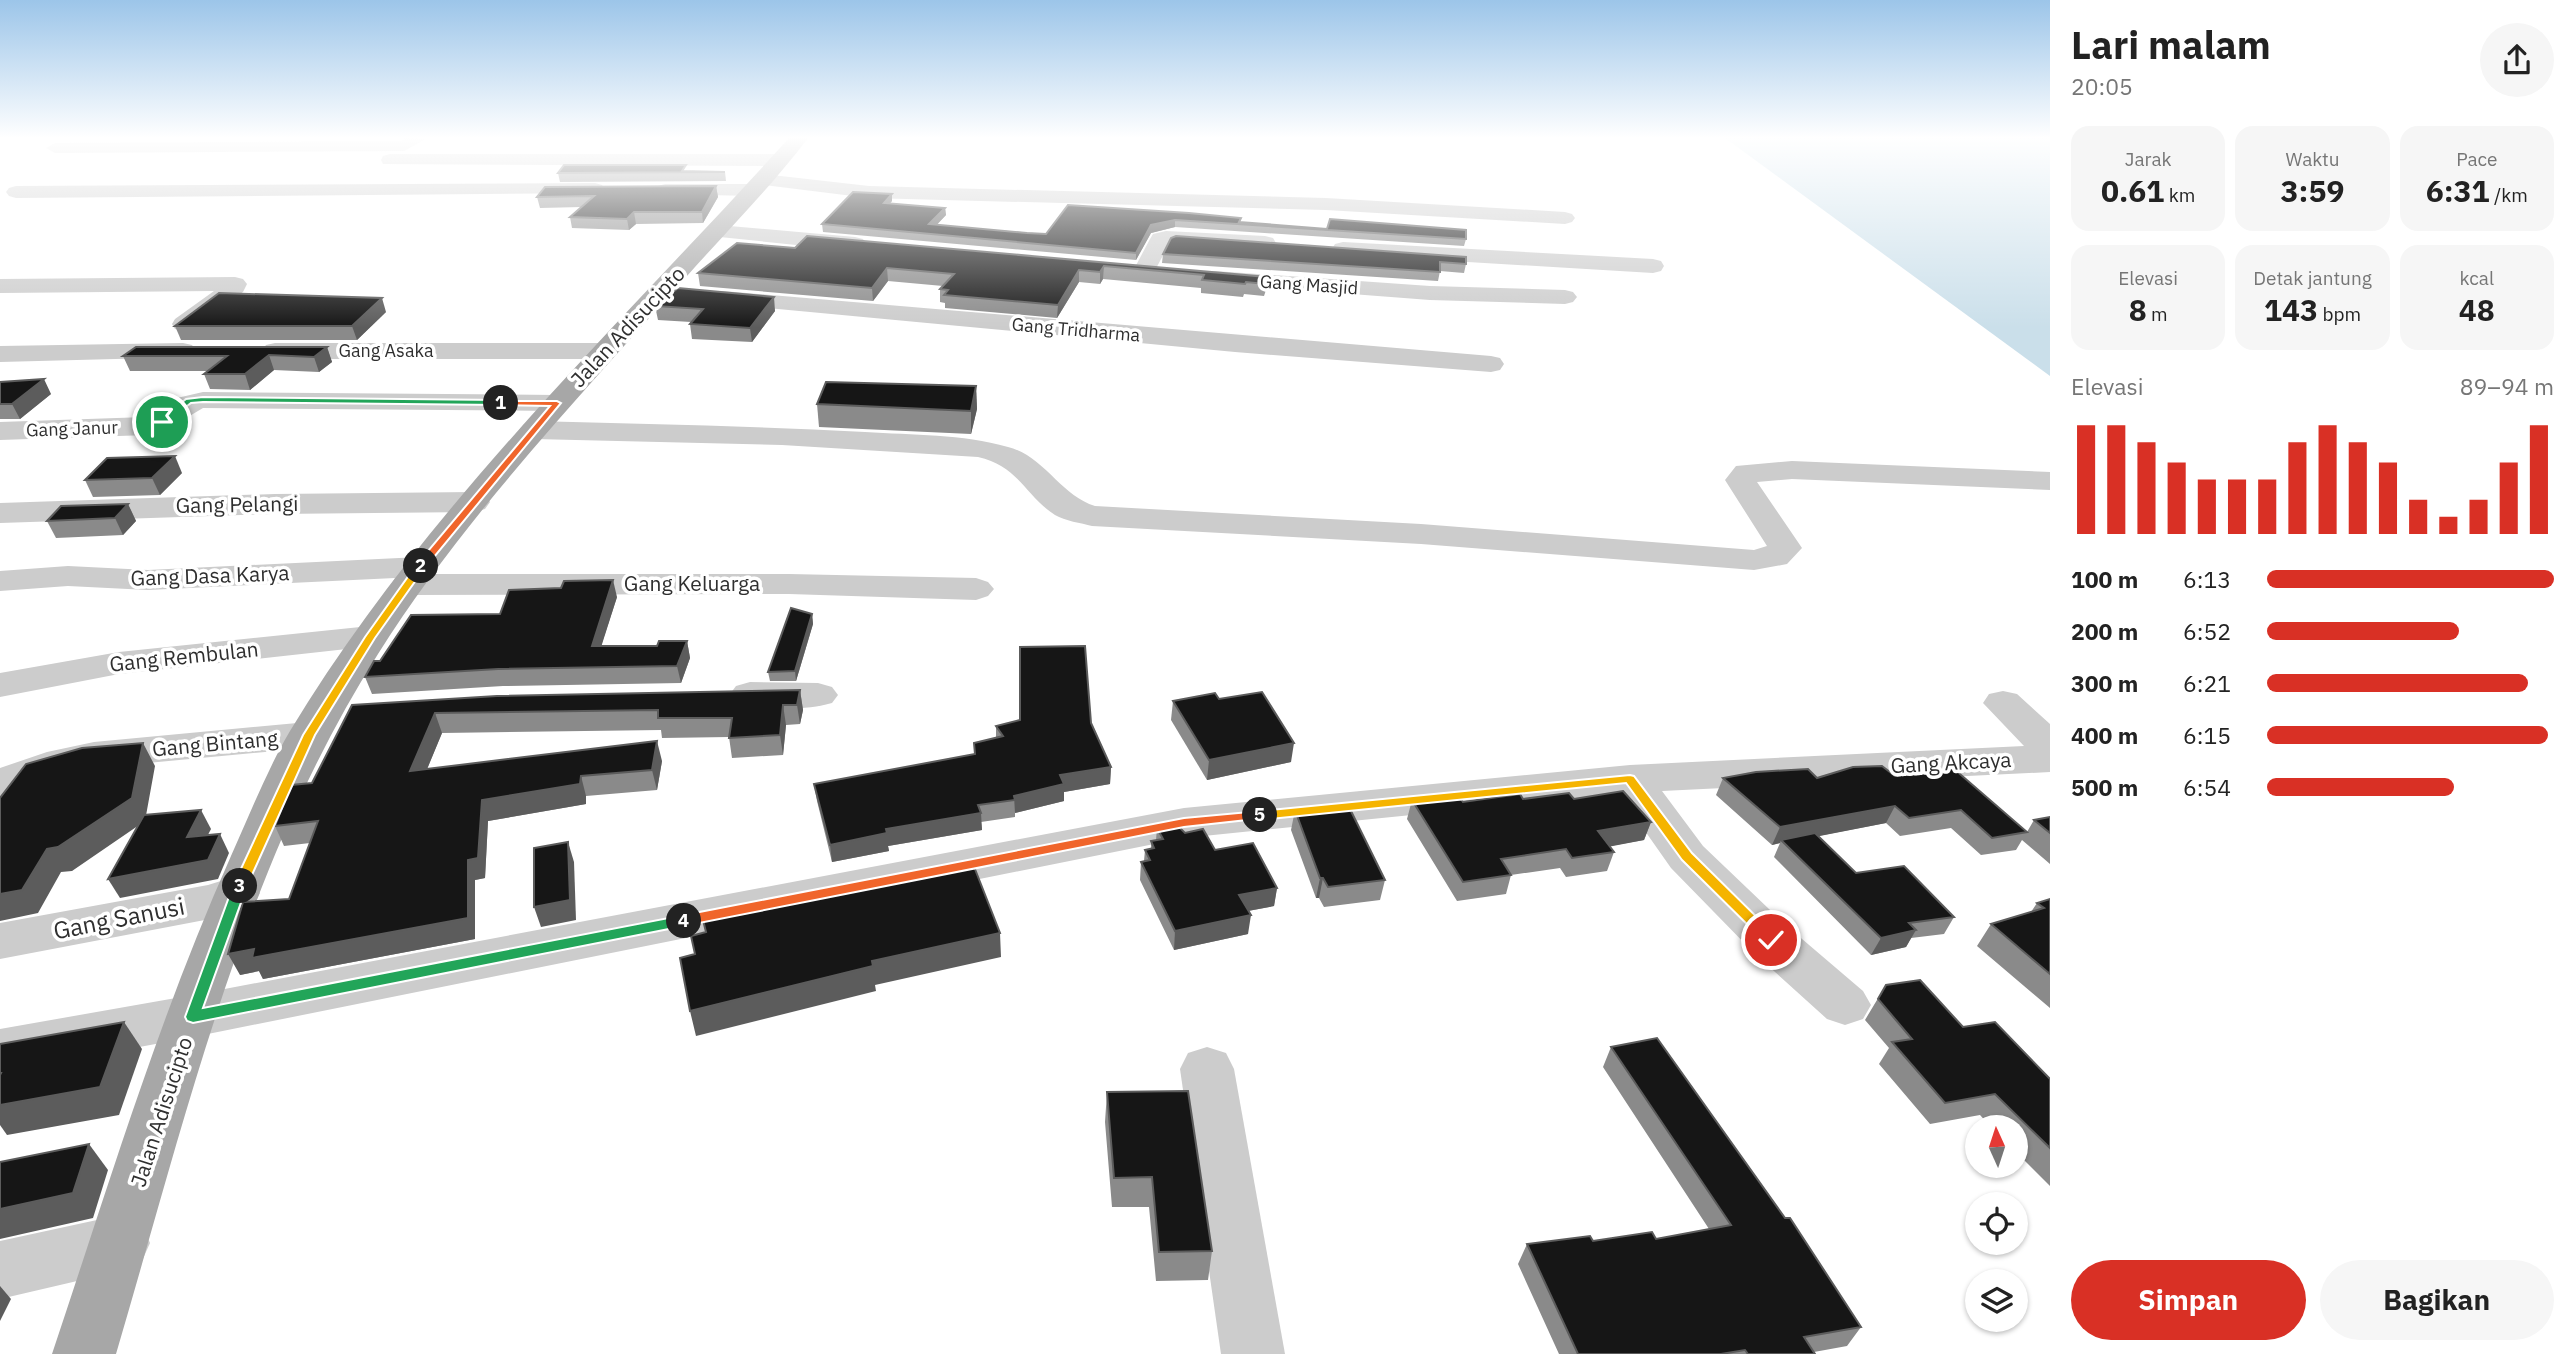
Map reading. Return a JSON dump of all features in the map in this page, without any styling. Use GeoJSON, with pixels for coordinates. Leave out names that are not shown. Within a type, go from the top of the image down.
{"type":"FeatureCollection","features":[{"type":"Feature","properties":{"kind":"main road","name":"Jalan Adisucipto"},"geometry":{"type":"LineString","coordinates":[[84,1354],[193,1017],[237,893],[316,724],[370,637],[414,576],[474,502],[604,351],[685,294],[718,231],[744,201]]}},
{"type":"Feature","properties":{"kind":"street"},"geometry":{"type":"LineString","coordinates":[[1219,201],[1326,204],[1565,218]]}},
{"type":"Feature","properties":{"kind":"street"},"geometry":{"type":"LineString","coordinates":[[718,231],[880,246]]}},
{"type":"Feature","properties":{"kind":"street"},"geometry":{"type":"LineString","coordinates":[[1144,271],[1161,239],[1166,237],[1285,244]]}},
{"type":"Feature","properties":{"kind":"street"},"geometry":{"type":"LineString","coordinates":[[1327,248],[1653,266]]}},
{"type":"Feature","properties":{"kind":"street"},"geometry":{"type":"LineString","coordinates":[[1119,269],[1172,274]]}},
{"type":"Feature","properties":{"kind":"street","name":"Gang Masjid"},"geometry":{"type":"LineString","coordinates":[[1197,276],[1366,289],[1565,297]]}},
{"type":"Feature","properties":{"kind":"street"},"geometry":{"type":"LineString","coordinates":[[0,286],[191,282],[236,285],[146,351]]}},
{"type":"Feature","properties":{"kind":"street","name":"Gang Tridharma"},"geometry":{"type":"LineString","coordinates":[[685,294],[1235,345],[1491,364]]}},
{"type":"Feature","properties":{"kind":"street"},"geometry":{"type":"LineString","coordinates":[[0,354],[204,351]]}},
{"type":"Feature","properties":{"kind":"street","name":"Gang Asaka"},"geometry":{"type":"LineString","coordinates":[[245,351],[604,351]]}},
{"type":"Feature","properties":{"kind":"street","name":"Gang Janur"},"geometry":{"type":"LineString","coordinates":[[0,431],[148,426],[162,422],[188,401],[203,400],[545,417],[978,448],[1002,454],[1021,465],[1067,508],[1092,516],[1421,534],[1754,560],[1770,559],[1785,548],[1740,480],[1747,473],[1792,470],[2050,481]]}},
{"type":"Feature","properties":{"kind":"street","name":"Gang Pelangi"},"geometry":{"type":"LineString","coordinates":[[0,513],[261,504],[474,502]]}},
{"type":"Feature","properties":{"kind":"street","name":"Gang Dasa Karya"},"geometry":{"type":"LineString","coordinates":[[0,581],[68,576],[160,579],[414,576]]}},
{"type":"Feature","properties":{"kind":"street","name":"Gang Keluarga"},"geometry":{"type":"LineString","coordinates":[[414,576],[976,589]]}},
{"type":"Feature","properties":{"kind":"street","name":"Gang Rembulan"},"geometry":{"type":"LineString","coordinates":[[0,685],[119,663],[370,637]]}},
{"type":"Feature","properties":{"kind":"street"},"geometry":{"type":"LineString","coordinates":[[710,696],[818,695]]}},
{"type":"Feature","properties":{"kind":"street"},"geometry":{"type":"LineString","coordinates":[[2003,703],[2050,747]]}},
{"type":"Feature","properties":{"kind":"street","name":"Gang Bintang"},"geometry":{"type":"LineString","coordinates":[[0,783],[62,762],[94,755],[316,724],[371,709]]}},
{"type":"Feature","properties":{"kind":"street","name":"Gang Akcaya"},"geometry":{"type":"LineString","coordinates":[[0,1051],[193,1017],[1184,823],[1630,779],[2050,758]]}},
{"type":"Feature","properties":{"kind":"street"},"geometry":{"type":"LineString","coordinates":[[1630,779],[1687,857],[1771,940],[1846,1005]]}},
{"type":"Feature","properties":{"kind":"street","name":"Gang Sanusi"},"geometry":{"type":"LineString","coordinates":[[0,941],[210,901],[237,893]]}},
{"type":"Feature","properties":{"kind":"street"},"geometry":{"type":"LineString","coordinates":[[1207,1069],[1252,1354]]}},
{"type":"Feature","properties":{"kind":"street"},"geometry":{"type":"LineString","coordinates":[[0,1270],[120,1243]]}},
{"type":"Feature","properties":{"kind":"water"},"geometry":{"type":"Polygon","coordinates":[[[1811,201],[2050,201],[2050,376],[1811,201]]]}},
{"type":"Feature","properties":{"kind":"building"},"geometry":{"type":"Polygon","coordinates":[[[588,201],[708,201],[702,212],[634,212],[627,219],[570,217],[588,201]]]}},
{"type":"Feature","properties":{"kind":"building"},"geometry":{"type":"Polygon","coordinates":[[[844,201],[886,201],[884,203],[945,208],[929,224],[1046,234],[1068,205],[1189,213],[1241,218],[1239,222],[1327,229],[1330,219],[1466,230],[1466,239],[1175,220],[1151,225],[1136,253],[822,224],[844,201]]]}},
{"type":"Feature","properties":{"kind":"building"},"geometry":{"type":"Polygon","coordinates":[[[807,236],[1267,277],[1265,284],[1245,284],[1202,280],[1204,275],[1104,266],[1100,272],[1079,270],[1058,305],[944,295],[948,290],[940,289],[954,274],[887,268],[872,288],[698,273],[737,243],[795,248],[807,236]]]}},
{"type":"Feature","properties":{"kind":"building"},"geometry":{"type":"Polygon","coordinates":[[[1176,236],[1466,257],[1466,264],[1440,262],[1440,272],[1163,254],[1171,238],[1176,236]]]}},
{"type":"Feature","properties":{"kind":"building"},"geometry":{"type":"Polygon","coordinates":[[[678,288],[774,297],[750,328],[690,324],[703,309],[655,306],[678,288]]]}},
{"type":"Feature","properties":{"kind":"building"},"geometry":{"type":"Polygon","coordinates":[[[219,293],[382,298],[352,326],[175,326],[219,293]]]}},
{"type":"Feature","properties":{"kind":"building"},"geometry":{"type":"Polygon","coordinates":[[[136,347],[327,347],[314,357],[269,355],[245,374],[204,374],[227,356],[123,356],[136,347]]]}},
{"type":"Feature","properties":{"kind":"building"},"geometry":{"type":"Polygon","coordinates":[[[44,379],[12,404],[0,404],[0,382],[44,379]]]}},
{"type":"Feature","properties":{"kind":"building"},"geometry":{"type":"Polygon","coordinates":[[[826,382],[976,386],[971,411],[817,404],[826,382]]]}},
{"type":"Feature","properties":{"kind":"building"},"geometry":{"type":"Polygon","coordinates":[[[175,456],[152,478],[85,480],[107,458],[175,456]]]}},
{"type":"Feature","properties":{"kind":"building"},"geometry":{"type":"Polygon","coordinates":[[[128,504],[115,518],[47,521],[61,506],[128,504]]]}},
{"type":"Feature","properties":{"kind":"building"},"geometry":{"type":"Polygon","coordinates":[[[613,580],[592,646],[657,646],[659,641],[687,641],[677,666],[498,669],[365,677],[374,661],[380,661],[411,615],[500,614],[509,590],[561,588],[564,581],[613,580]]]}},
{"type":"Feature","properties":{"kind":"building"},"geometry":{"type":"Polygon","coordinates":[[[791,608],[812,614],[795,671],[768,672],[791,608]]]}},
{"type":"Feature","properties":{"kind":"building"},"geometry":{"type":"Polygon","coordinates":[[[1085,646],[1091,723],[1111,767],[1060,775],[1064,784],[1014,796],[1015,800],[978,805],[981,813],[886,829],[887,833],[830,845],[814,784],[975,754],[974,743],[1003,736],[996,726],[1020,720],[1020,647],[1085,646]]]}},
{"type":"Feature","properties":{"kind":"building"},"geometry":{"type":"Polygon","coordinates":[[[800,690],[797,705],[783,705],[780,735],[729,738],[732,718],[658,718],[658,710],[435,713],[410,771],[657,741],[652,770],[581,776],[580,784],[482,800],[478,858],[468,860],[468,918],[252,958],[254,949],[228,954],[243,902],[289,899],[318,821],[275,826],[291,785],[312,783],[352,705],[497,696],[800,690]]]}},
{"type":"Feature","properties":{"kind":"building"},"geometry":{"type":"Polygon","coordinates":[[[1262,692],[1294,743],[1209,760],[1173,701],[1215,693],[1219,699],[1262,692]]]}},
{"type":"Feature","properties":{"kind":"building"},"geometry":{"type":"Polygon","coordinates":[[[143,743],[132,798],[58,847],[47,849],[22,890],[0,894],[0,798],[26,764],[82,748],[143,743]]]}},
{"type":"Feature","properties":{"kind":"building"},"geometry":{"type":"Polygon","coordinates":[[[1882,766],[1895,776],[1953,768],[2027,832],[1992,838],[1961,810],[1909,818],[1895,806],[1780,827],[1723,778],[1756,772],[1808,769],[1817,778],[1853,767],[1882,766]]]}},
{"type":"Feature","properties":{"kind":"building"},"geometry":{"type":"Polygon","coordinates":[[[1623,791],[1651,822],[1598,831],[1614,852],[1572,858],[1566,849],[1501,859],[1511,875],[1463,882],[1412,800],[1458,795],[1463,802],[1520,794],[1523,799],[1569,793],[1574,799],[1623,791]]]}},
{"type":"Feature","properties":{"kind":"building"},"geometry":{"type":"Polygon","coordinates":[[[1348,805],[1385,880],[1328,887],[1323,878],[1320,878],[1295,810],[1348,805]]]}},
{"type":"Feature","properties":{"kind":"building"},"geometry":{"type":"Polygon","coordinates":[[[201,810],[187,837],[220,834],[208,860],[108,879],[144,815],[201,810]]]}},
{"type":"Feature","properties":{"kind":"building"},"geometry":{"type":"Polygon","coordinates":[[[2050,817],[2050,833],[2034,820],[2050,817]]]}},
{"type":"Feature","properties":{"kind":"building"},"geometry":{"type":"Polygon","coordinates":[[[1176,824],[1185,833],[1203,829],[1215,850],[1253,843],[1277,888],[1239,895],[1251,915],[1175,931],[1141,862],[1150,860],[1145,850],[1154,848],[1151,841],[1163,839],[1157,828],[1176,824]]]}},
{"type":"Feature","properties":{"kind":"building"},"geometry":{"type":"Polygon","coordinates":[[[1815,833],[1856,873],[1904,866],[1954,917],[1909,923],[1916,930],[1881,938],[1781,840],[1815,833]]]}},
{"type":"Feature","properties":{"kind":"building"},"geometry":{"type":"Polygon","coordinates":[[[568,842],[570,900],[534,907],[534,848],[568,842]]]}},
{"type":"Feature","properties":{"kind":"building"},"geometry":{"type":"Polygon","coordinates":[[[973,864],[1000,933],[872,961],[873,966],[690,1011],[680,958],[695,954],[691,936],[706,932],[702,916],[719,909],[761,901],[762,907],[775,904],[775,907],[973,864]]]}},
{"type":"Feature","properties":{"kind":"building"},"geometry":{"type":"Polygon","coordinates":[[[2050,899],[2050,974],[1991,924],[2044,908],[2037,903],[2050,899]]]}},
{"type":"Feature","properties":{"kind":"building"},"geometry":{"type":"Polygon","coordinates":[[[1920,980],[1963,1027],[1995,1022],[2050,1079],[2050,1148],[2028,1126],[2028,1115],[2016,1115],[1995,1094],[1945,1103],[1892,1042],[1912,1039],[1878,999],[1886,985],[1920,980]]]}},
{"type":"Feature","properties":{"kind":"building"},"geometry":{"type":"Polygon","coordinates":[[[124,1022],[100,1087],[0,1105],[0,1044],[124,1022]]]}},
{"type":"Feature","properties":{"kind":"building"},"geometry":{"type":"Polygon","coordinates":[[[1657,1038],[1785,1218],[1790,1218],[1861,1327],[1804,1337],[1815,1354],[1748,1354],[1745,1350],[1721,1354],[1578,1354],[1527,1244],[1590,1236],[1593,1241],[1652,1232],[1656,1239],[1731,1225],[1611,1047],[1657,1038]]]}},
{"type":"Feature","properties":{"kind":"building"},"geometry":{"type":"Polygon","coordinates":[[[1188,1091],[1212,1251],[1159,1252],[1152,1177],[1114,1178],[1107,1092],[1188,1091]]]}},
{"type":"Feature","properties":{"kind":"building"},"geometry":{"type":"Polygon","coordinates":[[[89,1144],[73,1193],[0,1209],[0,1162],[89,1144]]]}},
{"type":"Feature","properties":{"kind":"route"},"geometry":{"type":"LineString","coordinates":[[162,422],[188,401],[203,400],[557,403],[420,567],[370,637],[309,735],[237,893],[193,1017],[1184,823],[1630,779],[1687,857],[1735,901],[1771,940]]}}]}
